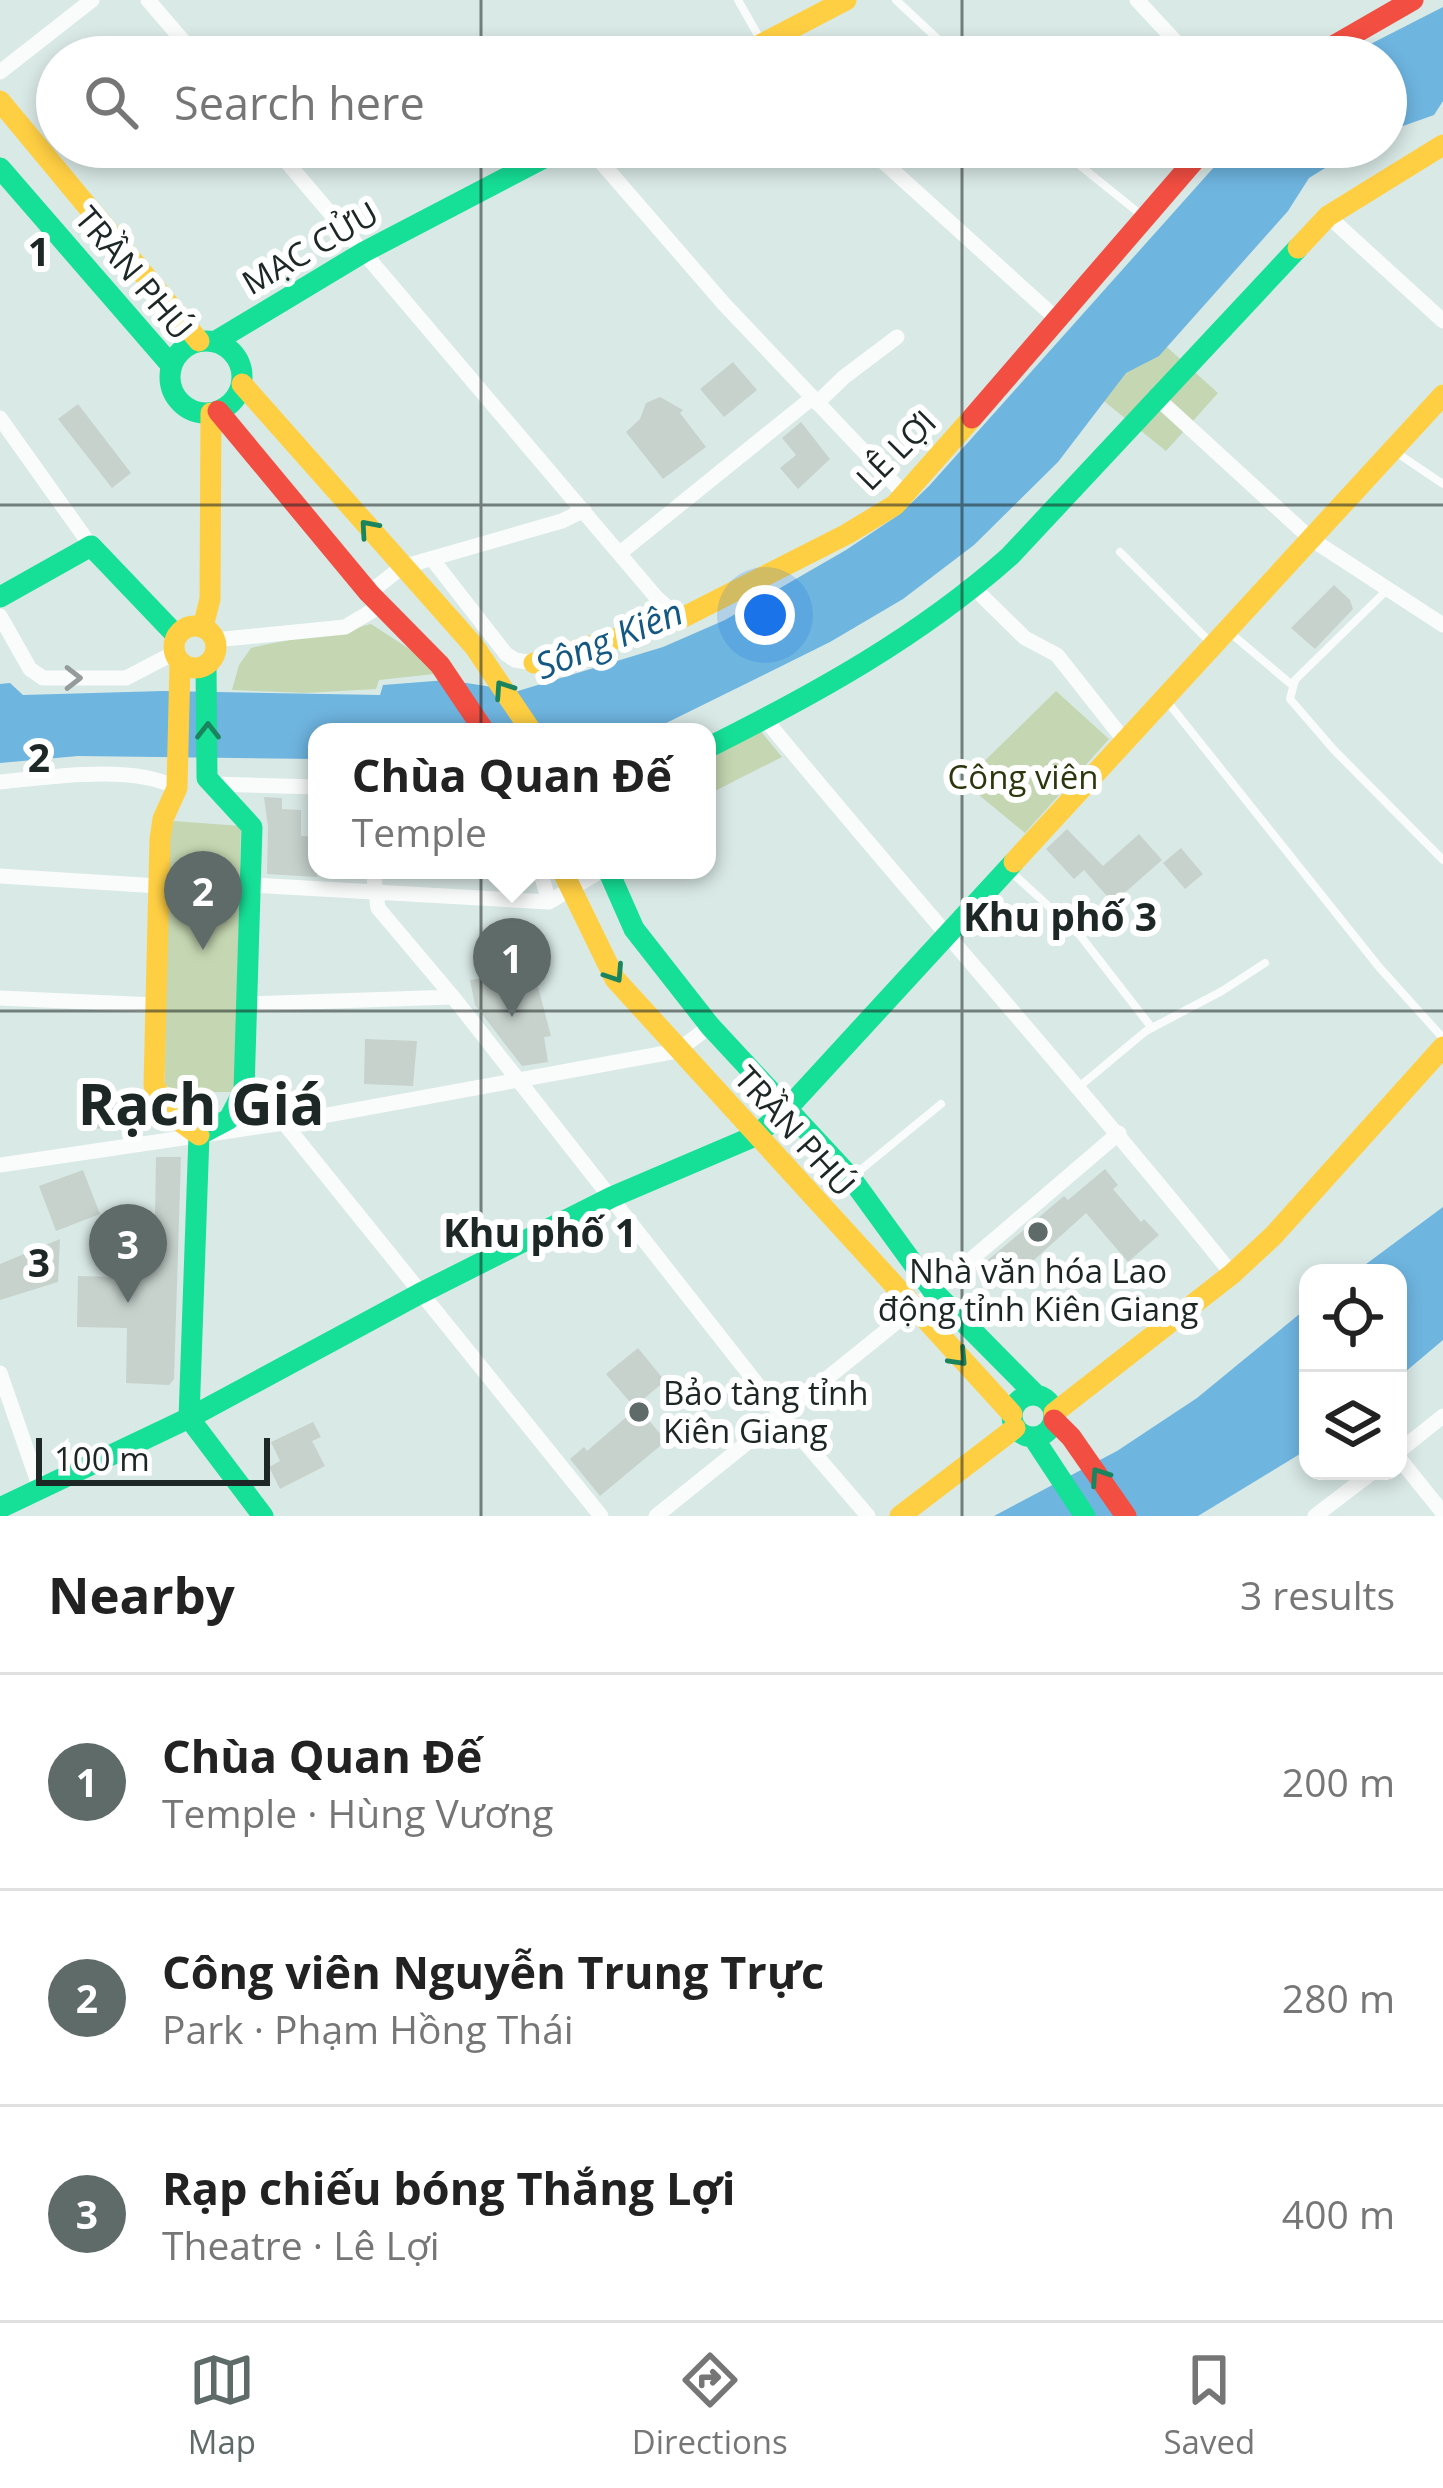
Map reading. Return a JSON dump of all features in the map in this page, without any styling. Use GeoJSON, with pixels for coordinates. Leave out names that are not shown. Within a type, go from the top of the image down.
{"type":"FeatureCollection","features":[{"type":"Feature","properties":{"kind":"main road"},"geometry":{"type":"LineString","coordinates":[[783,36],[812,8],[846,0]]}},
{"type":"Feature","properties":{"kind":"main road"},"geometry":{"type":"LineString","coordinates":[[1350,36],[1413,0]]}},
{"type":"Feature","properties":{"kind":"main road","name":"TRẦN PHÚ"},"geometry":{"type":"LineString","coordinates":[[0,101],[36,143]]}},
{"type":"Feature","properties":{"kind":"main road"},"geometry":{"type":"LineString","coordinates":[[1407,168],[1443,146]]}},
{"type":"Feature","properties":{"kind":"main road","name":"TRẦN PHÚ"},"geometry":{"type":"LineString","coordinates":[[0,167],[171,365],[173,394],[196,412],[215,412],[375,599],[440,665],[478,723]]}},
{"type":"Feature","properties":{"kind":"main road","name":"TRẦN PHÚ"},"geometry":{"type":"LineString","coordinates":[[58,168],[207,341],[232,350],[241,365],[242,384],[474,646],[526,723]]}},
{"type":"Feature","properties":{"kind":"main road","name":"MẠC CỬU"},"geometry":{"type":"LineString","coordinates":[[207,341],[526,168]]}},
{"type":"Feature","properties":{"kind":"main road","name":"LÊ LỢI"},"geometry":{"type":"LineString","coordinates":[[534,663],[680,619],[847,534],[905,495],[1188,168]]}},
{"type":"Feature","properties":{"kind":"main road"},"geometry":{"type":"LineString","coordinates":[[716,744],[916,630],[975,589],[1328,216],[1407,168]]}},
{"type":"Feature","properties":{"kind":"main road"},"geometry":{"type":"LineString","coordinates":[[171,365],[182,349],[207,341]]}},
{"type":"Feature","properties":{"kind":"main road"},"geometry":{"type":"LineString","coordinates":[[199,1135],[228,1121],[241,1103],[248,1004],[252,827],[208,781],[207,674],[216,652],[209,633],[215,412],[230,405],[242,384]]}},
{"type":"Feature","properties":{"kind":"main road"},"geometry":{"type":"LineString","coordinates":[[0,1508],[189,1418],[612,1197],[754,1136],[787,1109],[1443,395]]}},
{"type":"Feature","properties":{"kind":"main road"},"geometry":{"type":"LineString","coordinates":[[0,597],[91,546],[178,658],[207,674]]}},
{"type":"Feature","properties":{"kind":"main road"},"geometry":{"type":"LineString","coordinates":[[199,1135],[170,1116],[158,1101],[155,1005],[161,828],[174,796],[178,658],[185,627],[209,633]]}},
{"type":"Feature","properties":{"kind":"main road"},"geometry":{"type":"LineString","coordinates":[[174,796],[232,806]]}},
{"type":"Feature","properties":{"kind":"main road","name":"TRẦN PHÚ"},"geometry":{"type":"LineString","coordinates":[[609,879],[634,929],[710,1026],[850,1178],[933,1292],[1036,1395]]}},
{"type":"Feature","properties":{"kind":"main road","name":"TRẦN PHÚ"},"geometry":{"type":"LineString","coordinates":[[560,888],[615,979],[1026,1433],[1085,1516]]}},
{"type":"Feature","properties":{"kind":"main road"},"geometry":{"type":"LineString","coordinates":[[900,1516],[1026,1433],[1047,1432],[1054,1417],[1232,1274],[1273,1236],[1443,1042]]}},
{"type":"Feature","properties":{"kind":"main road"},"geometry":{"type":"LineString","coordinates":[[199,1135],[189,1418],[263,1516]]}},
{"type":"Feature","properties":{"kind":"main road"},"geometry":{"type":"LineString","coordinates":[[1026,1433],[1017,1402],[1036,1395],[1048,1401],[1054,1417],[1126,1516]]}},
{"type":"Feature","properties":{"kind":"street"},"geometry":{"type":"LineString","coordinates":[[46,36],[92,0]]}},
{"type":"Feature","properties":{"kind":"street"},"geometry":{"type":"LineString","coordinates":[[148,0],[179,36]]}},
{"type":"Feature","properties":{"kind":"street"},"geometry":{"type":"LineString","coordinates":[[1137,0],[1170,36]]}},
{"type":"Feature","properties":{"kind":"street"},"geometry":{"type":"LineString","coordinates":[[0,72],[36,44]]}},
{"type":"Feature","properties":{"kind":"street"},"geometry":{"type":"LineString","coordinates":[[292,168],[656,597],[680,619]]}},
{"type":"Feature","properties":{"kind":"street"},"geometry":{"type":"LineString","coordinates":[[607,168],[905,495]]}},
{"type":"Feature","properties":{"kind":"street"},"geometry":{"type":"LineString","coordinates":[[890,168],[1059,321]]}},
{"type":"Feature","properties":{"kind":"street"},"geometry":{"type":"LineString","coordinates":[[1328,216],[1443,321]]}},
{"type":"Feature","properties":{"kind":"street"},"geometry":{"type":"LineString","coordinates":[[620,554],[897,337]]}},
{"type":"Feature","properties":{"kind":"street"},"geometry":{"type":"LineString","coordinates":[[1156,397],[1311,539],[1443,626]]}},
{"type":"Feature","properties":{"kind":"street"},"geometry":{"type":"LineString","coordinates":[[0,418],[91,546]]}},
{"type":"Feature","properties":{"kind":"street"},"geometry":{"type":"LineString","coordinates":[[209,633],[345,627],[402,567],[562,521],[584,510]]}},
{"type":"Feature","properties":{"kind":"street"},"geometry":{"type":"LineString","coordinates":[[433,560],[506,654],[534,663]]}},
{"type":"Feature","properties":{"kind":"street"},"geometry":{"type":"LineString","coordinates":[[975,589],[1025,638],[1057,656],[1124,740]]}},
{"type":"Feature","properties":{"kind":"street"},"geometry":{"type":"LineString","coordinates":[[0,616],[30,669],[43,678],[126,677],[178,658]]}},
{"type":"Feature","properties":{"kind":"street"},"geometry":{"type":"LineString","coordinates":[[765,719],[945,937],[1080,1086],[1232,1274]]}},
{"type":"Feature","properties":{"kind":"street"},"geometry":{"type":"LineString","coordinates":[[0,782],[68,776],[145,777],[174,796]]}},
{"type":"Feature","properties":{"kind":"street"},"geometry":{"type":"LineString","coordinates":[[208,781],[308,787]]}},
{"type":"Feature","properties":{"kind":"street"},"geometry":{"type":"LineString","coordinates":[[0,876],[158,886]]}},
{"type":"Feature","properties":{"kind":"street"},"geometry":{"type":"LineString","coordinates":[[373,879],[378,908],[612,1197],[782,1417],[868,1516]]}},
{"type":"Feature","properties":{"kind":"street"},"geometry":{"type":"LineString","coordinates":[[252,885],[374,891],[560,888]]}},
{"type":"Feature","properties":{"kind":"street"},"geometry":{"type":"LineString","coordinates":[[248,1004],[453,997]]}},
{"type":"Feature","properties":{"kind":"street"},"geometry":{"type":"LineString","coordinates":[[0,998],[155,1005]]}},
{"type":"Feature","properties":{"kind":"street"},"geometry":{"type":"LineString","coordinates":[[0,1165],[284,1123],[677,1051],[710,1026]]}},
{"type":"Feature","properties":{"kind":"street"},"geometry":{"type":"LineString","coordinates":[[284,1123],[601,1516]]}},
{"type":"Feature","properties":{"kind":"street"},"geometry":{"type":"LineString","coordinates":[[656,1516],[913,1309],[1119,1133]]}},
{"type":"Feature","properties":{"kind":"street"},"geometry":{"type":"LineString","coordinates":[[0,1373],[40,1488]]}},
{"type":"Feature","properties":{"kind":"street"},"geometry":{"type":"LineString","coordinates":[[1407,1447],[1443,1416]]}},
{"type":"Feature","properties":{"kind":"street"},"geometry":{"type":"LineString","coordinates":[[1407,1467],[1443,1513]]}},
{"type":"Feature","properties":{"kind":"street"},"geometry":{"type":"LineString","coordinates":[[1315,1516],[1362,1480]]}},
{"type":"Feature","properties":{"kind":"lane"},"geometry":{"type":"LineString","coordinates":[[738,0],[760,36]]}},
{"type":"Feature","properties":{"kind":"lane"},"geometry":{"type":"LineString","coordinates":[[896,0],[935,36]]}},
{"type":"Feature","properties":{"kind":"lane"},"geometry":{"type":"LineString","coordinates":[[505,168],[509,177]]}},
{"type":"Feature","properties":{"kind":"lane"},"geometry":{"type":"LineString","coordinates":[[1084,168],[1146,219]]}},
{"type":"Feature","properties":{"kind":"lane"},"geometry":{"type":"LineString","coordinates":[[1392,450],[1443,484]]}},
{"type":"Feature","properties":{"kind":"lane"},"geometry":{"type":"LineString","coordinates":[[1120,552],[1220,638],[1292,685]]}},
{"type":"Feature","properties":{"kind":"lane"},"geometry":{"type":"LineString","coordinates":[[1389,588],[1292,685],[1290,699],[1443,860]]}},
{"type":"Feature","properties":{"kind":"lane"},"geometry":{"type":"LineString","coordinates":[[1165,698],[1443,1042]]}},
{"type":"Feature","properties":{"kind":"lane"},"geometry":{"type":"LineString","coordinates":[[1008,868],[1079,934],[1152,1028]]}},
{"type":"Feature","properties":{"kind":"lane"},"geometry":{"type":"LineString","coordinates":[[1080,1086],[1152,1028],[1265,963]]}},
{"type":"Feature","properties":{"kind":"lane"},"geometry":{"type":"LineString","coordinates":[[850,1178],[941,1104]]}},
{"type":"Feature","properties":{"kind":"green space"},"geometry":{"type":"Polygon","coordinates":[[[1149,331],[1218,393],[1166,451],[1090,390],[1149,331]]]}},
{"type":"Feature","properties":{"kind":"green space"},"geometry":{"type":"Polygon","coordinates":[[[371,624],[425,659],[434,674],[379,680],[376,689],[232,690],[239,665],[251,648],[371,624]]]}},
{"type":"Feature","properties":{"kind":"green space","name":"Công viên"},"geometry":{"type":"Polygon","coordinates":[[[1056,691],[1109,739],[1025,833],[963,782],[1056,691]]]}},
{"type":"Feature","properties":{"kind":"green space"},"geometry":{"type":"Polygon","coordinates":[[[759,729],[782,757],[716,790],[716,751],[759,729]]]}},
{"type":"Feature","properties":{"kind":"green space"},"geometry":{"type":"Polygon","coordinates":[[[174,821],[241,826],[235,1092],[178,1092],[165,1085],[166,830],[174,821]]]}},
{"type":"Feature","properties":{"kind":"water"},"geometry":{"type":"Polygon","coordinates":[[[1443,7],[1443,101],[1434,115],[1407,125],[1407,36],[1386,36],[1443,7]]]}},
{"type":"Feature","properties":{"kind":"water"},"geometry":{"type":"Polygon","coordinates":[[[1213,168],[1325,168],[1309,178],[1288,211],[1159,356],[1126,373],[1058,462],[974,545],[903,599],[830,642],[666,723],[308,723],[308,759],[78,756],[0,763],[0,684],[10,683],[23,695],[163,691],[380,695],[383,685],[447,680],[518,691],[663,647],[725,620],[846,550],[900,514],[1213,168]]]}},
{"type":"Feature","properties":{"kind":"water"},"geometry":{"type":"Polygon","coordinates":[[[1443,1207],[1443,1340],[1407,1370],[1407,1264],[1366,1264],[1443,1207]]]}},
{"type":"Feature","properties":{"kind":"water"},"geometry":{"type":"Polygon","coordinates":[[[1299,1314],[1299,1454],[1198,1516],[994,1516],[1117,1451],[1197,1398],[1299,1314]]]}},
{"type":"Feature","properties":{"kind":"building"},"geometry":{"type":"Polygon","coordinates":[[[733,362],[757,390],[724,417],[700,389],[733,362]]]}},
{"type":"Feature","properties":{"kind":"building"},"geometry":{"type":"Polygon","coordinates":[[[660,397],[683,410],[680,413],[706,447],[663,479],[626,432],[640,419],[646,403],[660,397]]]}},
{"type":"Feature","properties":{"kind":"building"},"geometry":{"type":"Polygon","coordinates":[[[78,404],[131,473],[112,488],[58,419],[78,404]]]}},
{"type":"Feature","properties":{"kind":"building"},"geometry":{"type":"Polygon","coordinates":[[[801,422],[830,459],[798,489],[780,468],[796,455],[782,438],[801,422]]]}},
{"type":"Feature","properties":{"kind":"building"},"geometry":{"type":"Polygon","coordinates":[[[1334,585],[1353,609],[1315,649],[1291,628],[1334,585]]]}},
{"type":"Feature","properties":{"kind":"building"},"geometry":{"type":"Polygon","coordinates":[[[264,797],[282,798],[282,809],[301,810],[301,836],[308,836],[308,876],[267,874],[264,797]]]}},
{"type":"Feature","properties":{"kind":"building"},"geometry":{"type":"Polygon","coordinates":[[[1067,829],[1103,866],[1139,834],[1162,860],[1113,903],[1084,870],[1074,879],[1046,849],[1067,829]]]}},
{"type":"Feature","properties":{"kind":"building"},"geometry":{"type":"Polygon","coordinates":[[[1181,848],[1203,874],[1185,889],[1163,863],[1181,848]]]}},
{"type":"Feature","properties":{"kind":"building"},"geometry":{"type":"Polygon","coordinates":[[[502,975],[504,987],[537,983],[551,1036],[544,1037],[548,1062],[522,1066],[475,1005],[470,980],[502,975]]]}},
{"type":"Feature","properties":{"kind":"building"},"geometry":{"type":"Polygon","coordinates":[[[365,1039],[417,1041],[413,1086],[364,1084],[365,1039]]]}},
{"type":"Feature","properties":{"kind":"building"},"geometry":{"type":"Polygon","coordinates":[[[88,1107],[130,1109],[129,1130],[88,1128],[88,1107]]]}},
{"type":"Feature","properties":{"kind":"building"},"geometry":{"type":"Polygon","coordinates":[[[156,1157],[181,1157],[174,1379],[169,1385],[126,1383],[127,1328],[77,1327],[78,1276],[116,1277],[117,1218],[155,1219],[156,1157]]]}},
{"type":"Feature","properties":{"kind":"building"},"geometry":{"type":"Polygon","coordinates":[[[1105,1169],[1118,1185],[1113,1189],[1159,1235],[1128,1262],[1086,1213],[1003,1288],[982,1265],[1064,1196],[1068,1200],[1105,1169]]]}},
{"type":"Feature","properties":{"kind":"building"},"geometry":{"type":"Polygon","coordinates":[[[83,1170],[100,1214],[56,1231],[39,1186],[83,1170]]]}},
{"type":"Feature","properties":{"kind":"building"},"geometry":{"type":"Polygon","coordinates":[[[60,1239],[58,1282],[0,1300],[0,1264],[60,1239]]]}},
{"type":"Feature","properties":{"kind":"building"},"geometry":{"type":"Polygon","coordinates":[[[638,1348],[665,1381],[634,1407],[606,1374],[638,1348]]]}},
{"type":"Feature","properties":{"kind":"building"},"geometry":{"type":"Polygon","coordinates":[[[638,1407],[666,1441],[600,1496],[570,1459],[584,1447],[587,1451],[638,1407]]]}},
{"type":"Feature","properties":{"kind":"building"},"geometry":{"type":"Polygon","coordinates":[[[313,1422],[321,1437],[312,1441],[325,1466],[280,1489],[269,1467],[280,1461],[271,1442],[313,1422]]]}},
{"type":"Feature","properties":{"kind":"traffic: fast"},"geometry":{"type":"LineString","coordinates":[[0,168],[171,365]]}},
{"type":"Feature","properties":{"kind":"traffic: fast"},"geometry":{"type":"LineString","coordinates":[[216,341],[364,252],[525,168]]}},
{"type":"Feature","properties":{"kind":"traffic: fast"},"geometry":{"type":"LineString","coordinates":[[716,743],[865,662],[939,613],[1010,556],[1298,248]]}},
{"type":"Feature","properties":{"kind":"traffic: fast"},"geometry":{"type":"LineString","coordinates":[[206,341],[232,351],[242,377],[232,403],[206,413],[180,403],[170,377],[180,351],[206,341]]}},
{"type":"Feature","properties":{"kind":"traffic: fast"},"geometry":{"type":"LineString","coordinates":[[0,597],[91,546],[176,635]]}},
{"type":"Feature","properties":{"kind":"traffic: fast"},"geometry":{"type":"LineString","coordinates":[[199,1135],[229,1119],[244,1090],[252,827],[207,778],[206,665]]}},
{"type":"Feature","properties":{"kind":"traffic: fast"},"geometry":{"type":"LineString","coordinates":[[0,1508],[189,1418],[612,1197],[755,1136],[787,1109],[1014,862]]}},
{"type":"Feature","properties":{"kind":"traffic: fast"},"geometry":{"type":"LineString","coordinates":[[612,879],[634,929],[710,1026],[851,1178],[933,1291],[1036,1395]]}},
{"type":"Feature","properties":{"kind":"traffic: fast"},"geometry":{"type":"LineString","coordinates":[[199,1135],[189,1418],[263,1516]]}},
{"type":"Feature","properties":{"kind":"traffic: fast"},"geometry":{"type":"LineString","coordinates":[[1033,1395],[1048,1401],[1054,1416],[1048,1431],[1033,1437],[1018,1431],[1012,1416],[1018,1401],[1033,1395]]}},
{"type":"Feature","properties":{"kind":"traffic: fast"},"geometry":{"type":"LineString","coordinates":[[1033,1437],[1085,1516]]}},
{"type":"Feature","properties":{"kind":"traffic: slow"},"geometry":{"type":"LineString","coordinates":[[777,36],[846,0]]}},
{"type":"Feature","properties":{"kind":"traffic: slow"},"geometry":{"type":"LineString","coordinates":[[0,101],[36,144]]}},
{"type":"Feature","properties":{"kind":"traffic: slow"},"geometry":{"type":"LineString","coordinates":[[1407,167],[1443,145]]}},
{"type":"Feature","properties":{"kind":"traffic: slow"},"geometry":{"type":"LineString","coordinates":[[56,168],[199,341]]}},
{"type":"Feature","properties":{"kind":"traffic: slow"},"geometry":{"type":"LineString","coordinates":[[1298,248],[1328,216],[1406,168]]}},
{"type":"Feature","properties":{"kind":"traffic: slow"},"geometry":{"type":"LineString","coordinates":[[242,384],[474,646],[526,723]]}},
{"type":"Feature","properties":{"kind":"traffic: slow"},"geometry":{"type":"LineString","coordinates":[[1014,862],[1443,395]]}},
{"type":"Feature","properties":{"kind":"traffic: slow"},"geometry":{"type":"LineString","coordinates":[[203,627],[210,599],[211,413]]}},
{"type":"Feature","properties":{"kind":"traffic: slow"},"geometry":{"type":"LineString","coordinates":[[534,663],[680,619],[847,534],[895,505],[972,418]]}},
{"type":"Feature","properties":{"kind":"traffic: slow"},"geometry":{"type":"LineString","coordinates":[[195,626],[210,632],[216,647],[210,662],[195,668],[180,662],[174,647],[180,632],[195,626]]}},
{"type":"Feature","properties":{"kind":"traffic: slow"},"geometry":{"type":"LineString","coordinates":[[180,662],[177,788],[160,839],[154,1085],[171,1115],[199,1135]]}},
{"type":"Feature","properties":{"kind":"traffic: slow"},"geometry":{"type":"LineString","coordinates":[[566,879],[615,979],[1012,1414]]}},
{"type":"Feature","properties":{"kind":"traffic: slow"},"geometry":{"type":"LineString","coordinates":[[1054,1413],[1232,1274],[1273,1236],[1443,1047]]}},
{"type":"Feature","properties":{"kind":"traffic: slow"},"geometry":{"type":"LineString","coordinates":[[900,1516],[1015,1428]]}},
{"type":"Feature","properties":{"kind":"traffic: jam"},"geometry":{"type":"LineString","coordinates":[[1350,36],[1413,0]]}},
{"type":"Feature","properties":{"kind":"traffic: jam"},"geometry":{"type":"LineString","coordinates":[[972,418],[1188,168]]}},
{"type":"Feature","properties":{"kind":"traffic: jam"},"geometry":{"type":"LineString","coordinates":[[218,411],[369,593],[440,665],[479,723]]}},
{"type":"Feature","properties":{"kind":"traffic: jam"},"geometry":{"type":"LineString","coordinates":[[1054,1420],[1126,1516]]}},
{"type":"Feature","properties":{"kind":"place","name":"Công viên Nguyễn Trung Trực"},"geometry":{"type":"Point","coordinates":[203,950]}},
{"type":"Feature","properties":{"kind":"place","name":"Chùa Quan Đế"},"geometry":{"type":"Point","coordinates":[512,1017]}},
{"type":"Feature","properties":{"kind":"place","name":"Nhà văn hóa Lao động tỉnh Kiên Giang"},"geometry":{"type":"Point","coordinates":[1038,1232]}},
{"type":"Feature","properties":{"kind":"place","name":"Rạp chiếu bóng Thắng Lợi"},"geometry":{"type":"Point","coordinates":[128,1303]}},
{"type":"Feature","properties":{"kind":"place","name":"Bảo tàng tỉnh Kiên Giang"},"geometry":{"type":"Point","coordinates":[639,1412]}},
{"type":"Feature","properties":{"kind":"district","name":"Khu phố 3"},"geometry":{"type":"Point","coordinates":[1060,917]}},
{"type":"Feature","properties":{"kind":"district","name":"Rạch Giá"},"geometry":{"type":"Point","coordinates":[201,1105]}},
{"type":"Feature","properties":{"kind":"district","name":"Khu phố 1"},"geometry":{"type":"Point","coordinates":[540,1233]}},
{"type":"Feature","properties":{"kind":"water label","name":"Sông Kiên"},"geometry":{"type":"Point","coordinates":[609,639]}}]}
